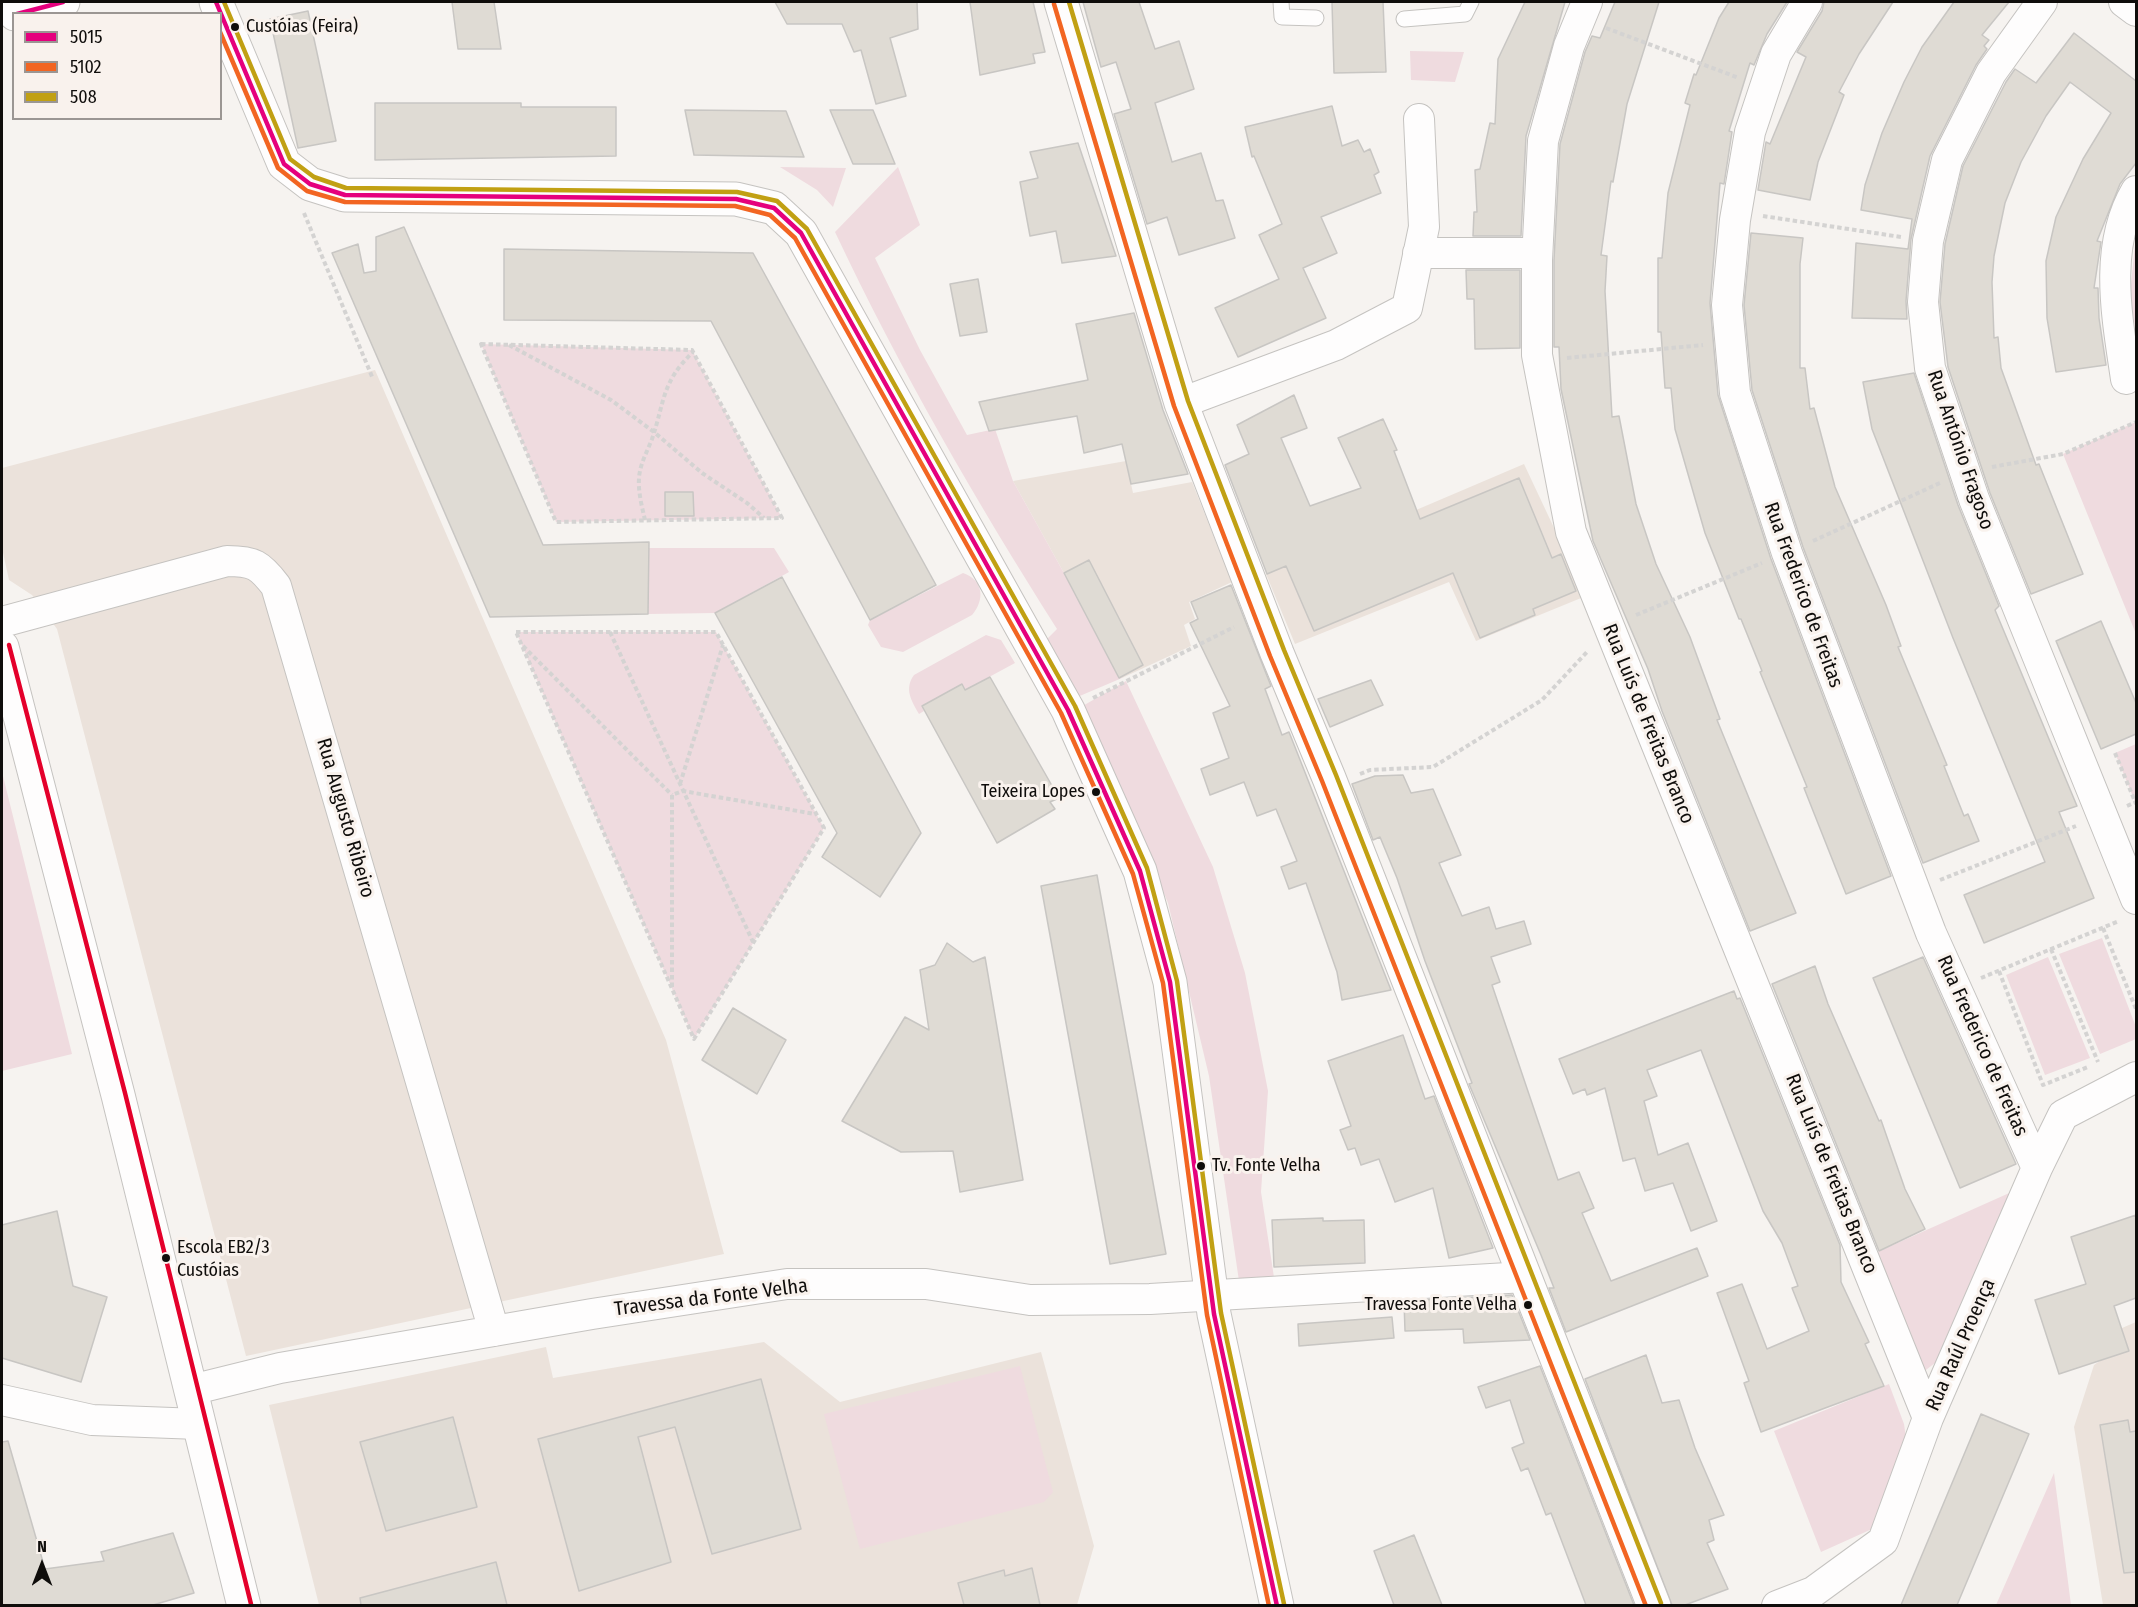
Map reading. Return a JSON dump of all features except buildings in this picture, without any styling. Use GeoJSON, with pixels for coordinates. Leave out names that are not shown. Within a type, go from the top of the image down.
{"type":"FeatureCollection","features":[{"type":"Feature","properties":{"kind":"street"},"geometry":{"type":"LineString","coordinates":[[22,12],[63,2]]}},
{"type":"Feature","properties":{"kind":"street"},"geometry":{"type":"LineString","coordinates":[[1061,2],[1181,403],[1654,1605]]}},
{"type":"Feature","properties":{"kind":"street","name":"Rua Frederico de Freitas"},"geometry":{"type":"LineString","coordinates":[[1807,2],[1776,54],[1750,132],[1736,212],[1727,305],[1735,393],[1787,553],[1932,887],[1931,933],[2037,1168]]}},
{"type":"Feature","properties":{"kind":"street","name":"Rua António Fragoso"},"geometry":{"type":"LineString","coordinates":[[2042,2],[1991,74],[1947,160],[1928,241],[1923,302],[1930,368],[1965,472],[2103,816],[2130,909]]}},
{"type":"Feature","properties":{"kind":"street"},"geometry":{"type":"LineString","coordinates":[[2124,2],[2136,11]]}},
{"type":"Feature","properties":{"kind":"street","name":"Rua Luís de Freitas Branco"},"geometry":{"type":"LineString","coordinates":[[1585,8],[1569,46],[1543,141],[1538,254],[1538,360],[1571,532],[1928,1418]]}},
{"type":"Feature","properties":{"kind":"street"},"geometry":{"type":"LineString","coordinates":[[222,16],[284,164],[310,184],[345,195],[736,199],[774,207],[801,233],[1068,710],[1140,871],[1170,982],[1212,1295],[1277,1605]]}},
{"type":"Feature","properties":{"kind":"street"},"geometry":{"type":"LineString","coordinates":[[1181,403],[1336,345],[1407,308],[1424,227],[1419,119]]}},
{"type":"Feature","properties":{"kind":"street"},"geometry":{"type":"LineString","coordinates":[[2126,379],[2114,282],[2125,211],[2136,191]]}},
{"type":"Feature","properties":{"kind":"street"},"geometry":{"type":"LineString","coordinates":[[1418,253],[1538,254]]}},
{"type":"Feature","properties":{"kind":"street","name":"Rua Augusto Ribeiro"},"geometry":{"type":"LineString","coordinates":[[2,622],[227,561],[248,561],[265,571],[276,586],[494,1331]]}},
{"type":"Feature","properties":{"kind":"street"},"geometry":{"type":"LineString","coordinates":[[2,647],[118,1095],[244,1605]]}},
{"type":"Feature","properties":{"kind":"street","name":"Rua Raúl Proença"},"geometry":{"type":"LineString","coordinates":[[1777,1605],[1812,1592],[1883,1541],[1928,1418],[2037,1168],[2063,1115],[2136,1077]]}},
{"type":"Feature","properties":{"kind":"street","name":"Travessa da Fonte Velha"},"geometry":{"type":"LineString","coordinates":[[191,1390],[241,1376],[494,1331],[788,1284],[926,1284],[1030,1300],[1212,1295],[1526,1277]]}},
{"type":"Feature","properties":{"kind":"street"},"geometry":{"type":"LineString","coordinates":[[2,1400],[92,1420],[199,1424]]}},
{"type":"Feature","properties":{"kind":"lane"},"geometry":{"type":"LineString","coordinates":[[1281,2],[1282,17],[1316,18]]}},
{"type":"Feature","properties":{"kind":"lane"},"geometry":{"type":"LineString","coordinates":[[1404,19],[1465,14],[1471,2]]}},
{"type":"Feature","properties":{"kind":"path"},"geometry":{"type":"LineString","coordinates":[[1585,8],[1602,27],[1765,88]]}},
{"type":"Feature","properties":{"kind":"path"},"geometry":{"type":"LineString","coordinates":[[302,207],[373,379]]}},
{"type":"Feature","properties":{"kind":"path"},"geometry":{"type":"LineString","coordinates":[[1736,212],[1928,241]]}},
{"type":"Feature","properties":{"kind":"path"},"geometry":{"type":"LineString","coordinates":[[1538,360],[1730,343]]}},
{"type":"Feature","properties":{"kind":"path"},"geometry":{"type":"LineString","coordinates":[[481,344],[692,350],[693,352],[782,518],[556,522],[481,344]]}},
{"type":"Feature","properties":{"kind":"path"},"geometry":{"type":"LineString","coordinates":[[508,345],[611,400],[654,432],[702,473],[747,503],[764,518]]}},
{"type":"Feature","properties":{"kind":"path"},"geometry":{"type":"LineString","coordinates":[[645,520],[638,480],[666,387],[677,369],[693,352]]}},
{"type":"Feature","properties":{"kind":"path"},"geometry":{"type":"LineString","coordinates":[[1331,784],[1370,770],[1433,767],[1542,700],[1609,627],[1787,553],[1965,472],[2063,454],[2136,422]]}},
{"type":"Feature","properties":{"kind":"path"},"geometry":{"type":"LineString","coordinates":[[1068,710],[1262,613]]}},
{"type":"Feature","properties":{"kind":"path"},"geometry":{"type":"LineString","coordinates":[[516,632],[610,632],[716,632],[824,828],[694,1039],[516,632]]}},
{"type":"Feature","properties":{"kind":"path"},"geometry":{"type":"LineString","coordinates":[[610,632],[753,943]]}},
{"type":"Feature","properties":{"kind":"path"},"geometry":{"type":"LineString","coordinates":[[520,643],[672,795],[672,990]]}},
{"type":"Feature","properties":{"kind":"path"},"geometry":{"type":"LineString","coordinates":[[680,784],[723,644]]}},
{"type":"Feature","properties":{"kind":"path"},"geometry":{"type":"LineString","coordinates":[[2115,753],[2136,803]]}},
{"type":"Feature","properties":{"kind":"path"},"geometry":{"type":"LineString","coordinates":[[672,795],[683,790],[816,814]]}},
{"type":"Feature","properties":{"kind":"path"},"geometry":{"type":"LineString","coordinates":[[1932,887],[2103,816]]}},
{"type":"Feature","properties":{"kind":"path"},"geometry":{"type":"LineString","coordinates":[[1977,980],[2103,928],[2130,909]]}},
{"type":"Feature","properties":{"kind":"path"},"geometry":{"type":"LineString","coordinates":[[2103,928],[2136,1009]]}},
{"type":"Feature","properties":{"kind":"path"},"geometry":{"type":"LineString","coordinates":[[2051,949],[2098,1062]]}},
{"type":"Feature","properties":{"kind":"path"},"geometry":{"type":"LineString","coordinates":[[1999,971],[2043,1085],[2108,1058]]}},
{"type":"Feature","properties":{"kind":"shaded area"},"geometry":{"type":"Polygon","coordinates":[[[1410,51],[1464,52],[1455,82],[1411,80],[1410,51]]]}},
{"type":"Feature","properties":{"kind":"shaded area"},"geometry":{"type":"Polygon","coordinates":[[[780,167],[846,168],[833,207],[817,190],[780,167]]]}},
{"type":"Feature","properties":{"kind":"shaded area"},"geometry":{"type":"Polygon","coordinates":[[[898,167],[920,225],[875,258],[920,350],[967,435],[995,429],[1013,481],[1122,678],[1075,698],[1046,640],[1057,629],[997,532],[912,385],[835,232],[898,167]]]}},
{"type":"Feature","properties":{"kind":"shaded area"},"geometry":{"type":"Polygon","coordinates":[[[2136,235],[2136,335],[2130,294],[2136,235]]]}},
{"type":"Feature","properties":{"kind":"shaded area"},"geometry":{"type":"Polygon","coordinates":[[[481,344],[692,350],[782,518],[556,522],[481,344]]]}},
{"type":"Feature","properties":{"kind":"shaded area"},"geometry":{"type":"Polygon","coordinates":[[[375,370],[666,1040],[724,1254],[246,1356],[57,629],[32,595],[9,580],[2,548],[2,468],[375,370]]]}},
{"type":"Feature","properties":{"kind":"shaded area"},"geometry":{"type":"Polygon","coordinates":[[[2136,422],[2136,634],[2063,454],[2136,422]]]}},
{"type":"Feature","properties":{"kind":"shaded area"},"geometry":{"type":"Polygon","coordinates":[[[1126,461],[1133,493],[1192,482],[1232,582],[1189,602],[1195,619],[1184,625],[1191,646],[1122,678],[1013,481],[1126,461]]]}},
{"type":"Feature","properties":{"kind":"shaded area"},"geometry":{"type":"Polygon","coordinates":[[[1524,464],[1586,596],[1476,641],[1449,582],[1295,644],[1266,574],[1524,464]]]}},
{"type":"Feature","properties":{"kind":"shaded area"},"geometry":{"type":"Polygon","coordinates":[[[649,548],[774,548],[789,572],[715,613],[648,614],[649,548]]]}},
{"type":"Feature","properties":{"kind":"shaded area"},"geometry":{"type":"Polygon","coordinates":[[[963,573],[979,585],[979,603],[972,615],[903,652],[881,647],[868,625],[870,620],[963,573]]]}},
{"type":"Feature","properties":{"kind":"shaded area"},"geometry":{"type":"Polygon","coordinates":[[[516,632],[716,632],[824,828],[694,1039],[516,632]]]}},
{"type":"Feature","properties":{"kind":"shaded area"},"geometry":{"type":"Polygon","coordinates":[[[986,635],[1001,640],[1015,663],[965,690],[962,684],[922,706],[924,711],[919,714],[909,690],[914,675],[986,635]]]}},
{"type":"Feature","properties":{"kind":"shaded area"},"geometry":{"type":"Polygon","coordinates":[[[1126,681],[1213,867],[1245,973],[1268,1091],[1261,1192],[1275,1284],[1239,1281],[1209,1076],[1168,903],[1136,825],[1074,711],[1126,681]]]}},
{"type":"Feature","properties":{"kind":"shaded area"},"geometry":{"type":"Polygon","coordinates":[[[2136,744],[2136,804],[2115,753],[2136,744]]]}},
{"type":"Feature","properties":{"kind":"shaded area"},"geometry":{"type":"Polygon","coordinates":[[[2,772],[72,1054],[2,1071],[2,772]]]}},
{"type":"Feature","properties":{"kind":"shaded area"},"geometry":{"type":"Polygon","coordinates":[[[2102,938],[2136,1027],[2136,1039],[2100,1054],[2059,954],[2102,938]]]}},
{"type":"Feature","properties":{"kind":"shaded area"},"geometry":{"type":"Polygon","coordinates":[[[2048,957],[2090,1058],[2045,1075],[2006,975],[2048,957]]]}},
{"type":"Feature","properties":{"kind":"shaded area"},"geometry":{"type":"Polygon","coordinates":[[[2016,1190],[1953,1349],[1922,1373],[1875,1253],[2016,1190]]]}},
{"type":"Feature","properties":{"kind":"shaded area"},"geometry":{"type":"Polygon","coordinates":[[[2136,1322],[2136,1605],[2103,1605],[2074,1427],[2094,1365],[2120,1347],[2115,1331],[2136,1322]]]}},
{"type":"Feature","properties":{"kind":"shaded area"},"geometry":{"type":"Polygon","coordinates":[[[764,1342],[840,1402],[1041,1352],[1094,1546],[1077,1605],[319,1605],[269,1405],[546,1347],[553,1378],[764,1342]]]}},
{"type":"Feature","properties":{"kind":"shaded area"},"geometry":{"type":"Polygon","coordinates":[[[1020,1366],[1053,1492],[1044,1502],[860,1549],[824,1414],[1020,1366]]]}},
{"type":"Feature","properties":{"kind":"shaded area"},"geometry":{"type":"Polygon","coordinates":[[[1889,1384],[1904,1424],[1907,1445],[1872,1529],[1821,1552],[1774,1431],[1889,1384]]]}},
{"type":"Feature","properties":{"kind":"shaded area"},"geometry":{"type":"Polygon","coordinates":[[[2054,1473],[2071,1605],[1996,1605],[2054,1473]]]}},
{"type":"Feature","properties":{"kind":"transit line","name":"5015"},"geometry":{"type":"LineString","coordinates":[[25,12],[63,2]]}},
{"type":"Feature","properties":{"kind":"transit line","name":"5015"},"geometry":{"type":"LineString","coordinates":[[216,2],[220,12]]}},
{"type":"Feature","properties":{"kind":"transit line","name":"508"},"geometry":{"type":"LineString","coordinates":[[224,2],[290,159],[314,177],[346,188],[737,192],[777,201],[807,229],[1075,706],[1147,868],[1177,981],[1221,1313],[1284,1604]]}},
{"type":"Feature","properties":{"kind":"transit line","name":"508"},"geometry":{"type":"LineString","coordinates":[[1069,2],[1188,401],[1284,650],[1336,775],[1661,1603]]}},
{"type":"Feature","properties":{"kind":"transit line","name":"5102"},"geometry":{"type":"LineString","coordinates":[[1054,4],[1174,406],[1270,656],[1322,781],[1646,1606]]}},
{"type":"Feature","properties":{"kind":"transit line","name":"5015"},"geometry":{"type":"LineString","coordinates":[[222,16],[284,164],[310,184],[345,195],[736,199],[774,208],[801,233],[1068,710],[1140,871],[1170,982],[1214,1314],[1277,1606]]}},
{"type":"Feature","properties":{"kind":"transit line","name":"5102"},"geometry":{"type":"LineString","coordinates":[[222,37],[278,168],[307,191],[345,202],[735,206],[770,215],[795,238],[1061,713],[1133,874],[1163,983],[1207,1315],[1269,1606]]}},
{"type":"Feature","properties":{"kind":"transit line"},"geometry":{"type":"LineString","coordinates":[[9,645],[125,1093],[251,1604]]}},
{"type":"Feature","properties":{"kind":"place","name":"Custóias (Feira)"},"geometry":{"type":"Point","coordinates":[235,27]}},
{"type":"Feature","properties":{"kind":"place","name":"Teixeira Lopes"},"geometry":{"type":"Point","coordinates":[1096,792]}},
{"type":"Feature","properties":{"kind":"place","name":"Tv. Fonte Velha"},"geometry":{"type":"Point","coordinates":[1201,1166]}},
{"type":"Feature","properties":{"kind":"place","name":"Escola EB2/3 Custóias"},"geometry":{"type":"Point","coordinates":[166,1258]}},
{"type":"Feature","properties":{"kind":"place","name":"Travessa Fonte Velha"},"geometry":{"type":"Point","coordinates":[1528,1305]}}]}
